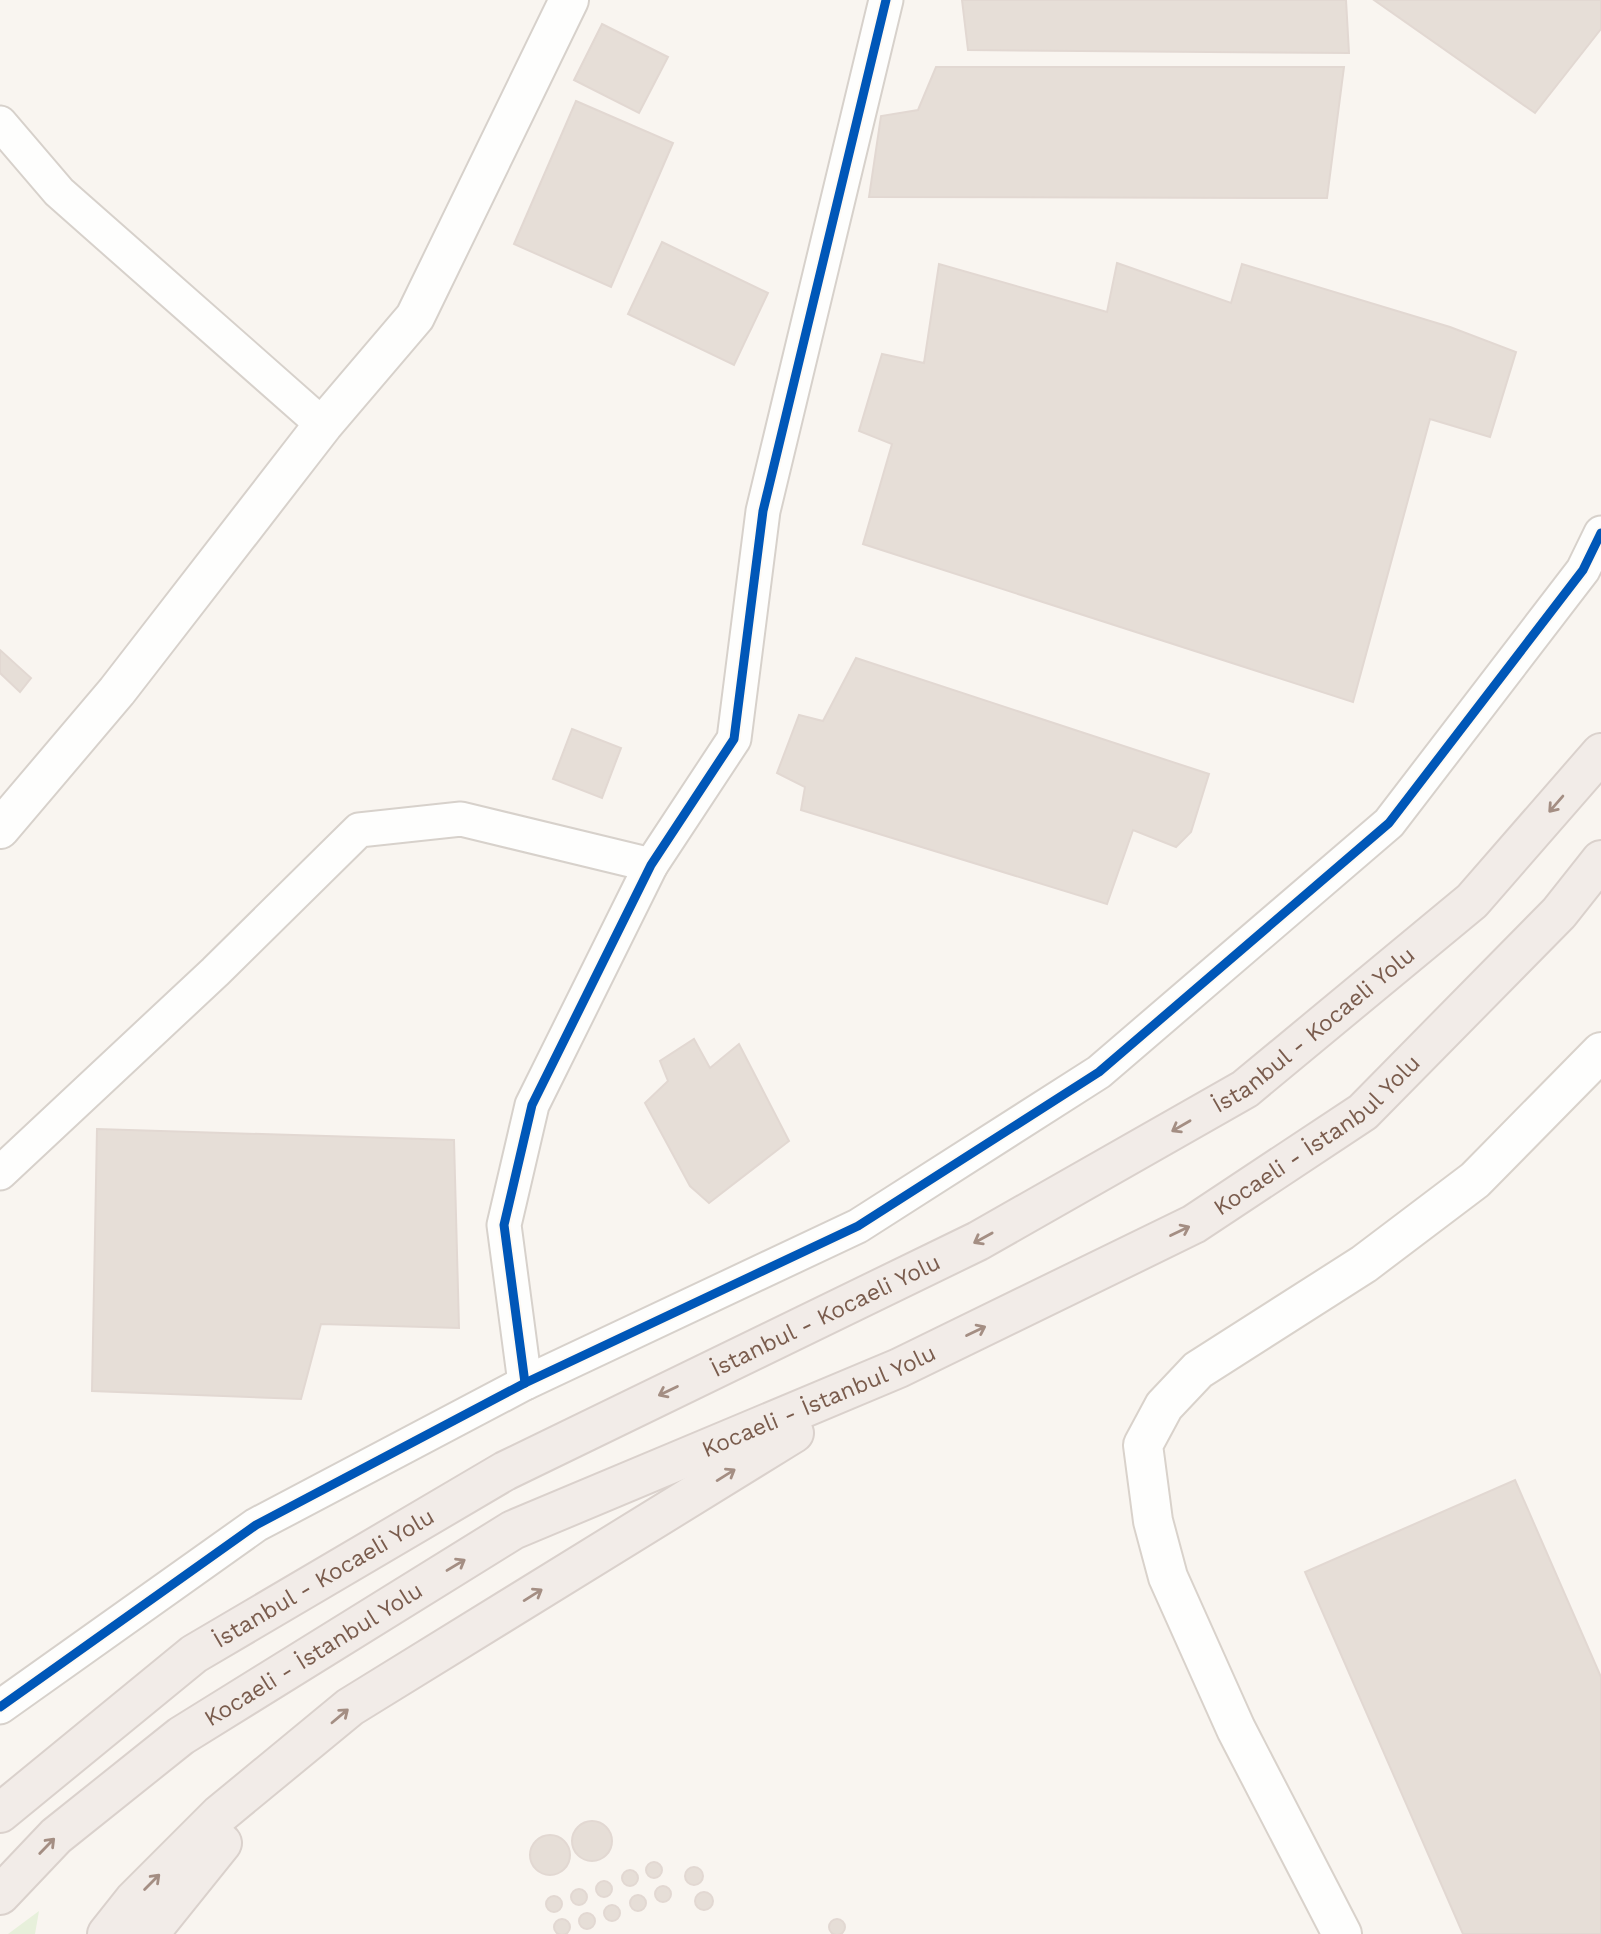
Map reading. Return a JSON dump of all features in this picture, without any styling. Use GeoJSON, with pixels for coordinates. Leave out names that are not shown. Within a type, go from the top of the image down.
{"type":"FeatureCollection","features":[{"type":"Feature","properties":{"kind":"highway","name":"İstanbul - Kocaeli Yolu"},"geometry":{"type":"LineString","coordinates":[[0,1812],[194,1654],[505,1471],[978,1241],[1245,1089],[1472,901],[1601,753]]}},
{"type":"Feature","properties":{"kind":"highway","name":"Kocaeli - İstanbul Yolu"},"geometry":{"type":"LineString","coordinates":[[0,1895],[56,1836],[181,1736],[513,1531],[899,1368],[1194,1224],[1363,1112],[1559,913],[1601,860]]}},
{"type":"Feature","properties":{"kind":"highway"},"geometry":{"type":"LineString","coordinates":[[107,1934],[134,1900],[219,1815],[350,1707],[899,1368]]}},
{"type":"Feature","properties":{"kind":"highway"},"geometry":{"type":"LineString","coordinates":[[149,1934],[295,1753]]}},
{"type":"Feature","properties":{"kind":"main road"},"geometry":{"type":"LineString","coordinates":[[0,829],[117,691],[323,425],[415,317],[569,0]]}},
{"type":"Feature","properties":{"kind":"main road"},"geometry":{"type":"LineString","coordinates":[[1342,1934],[1236,1729],[1167,1577],[1153,1521],[1143,1446],[1164,1406],[1198,1370],[1364,1264],[1475,1180],[1601,1052]]}},
{"type":"Feature","properties":{"kind":"street"},"geometry":{"type":"LineString","coordinates":[[525,1383],[504,1225],[532,1105],[651,865],[734,739],[763,511],[886,0]]}},
{"type":"Feature","properties":{"kind":"street"},"geometry":{"type":"LineString","coordinates":[[0,123],[58,192],[323,425]]}},
{"type":"Feature","properties":{"kind":"street"},"geometry":{"type":"LineString","coordinates":[[0,1707],[256,1525],[525,1383],[858,1226],[1099,1072],[1388,823],[1584,570],[1601,533]]}},
{"type":"Feature","properties":{"kind":"street"},"geometry":{"type":"LineString","coordinates":[[0,1173],[215,972],[359,831],[461,819],[651,865]]}},
{"type":"Feature","properties":{"kind":"green space"},"geometry":{"type":"Polygon","coordinates":[[[39,1911],[35,1934],[8,1934],[39,1911]]]}},
{"type":"Feature","properties":{"kind":"building"},"geometry":{"type":"Polygon","coordinates":[[[962,0],[1346,0],[1349,53],[968,50],[962,0]]]}},
{"type":"Feature","properties":{"kind":"building"},"geometry":{"type":"Polygon","coordinates":[[[1374,0],[1601,0],[1601,29],[1535,113],[1374,0]]]}},
{"type":"Feature","properties":{"kind":"building"},"geometry":{"type":"Polygon","coordinates":[[[602,24],[668,57],[639,113],[574,80],[602,24]]]}},
{"type":"Feature","properties":{"kind":"building"},"geometry":{"type":"Polygon","coordinates":[[[936,67],[1344,67],[1327,198],[869,197],[881,116],[918,110],[936,67]]]}},
{"type":"Feature","properties":{"kind":"building"},"geometry":{"type":"Polygon","coordinates":[[[576,101],[673,143],[611,287],[514,244],[576,101]]]}},
{"type":"Feature","properties":{"kind":"building"},"geometry":{"type":"Polygon","coordinates":[[[662,242],[768,293],[734,365],[628,314],[662,242]]]}},
{"type":"Feature","properties":{"kind":"building"},"geometry":{"type":"Polygon","coordinates":[[[1117,263],[1231,303],[1242,264],[1450,327],[1516,352],[1490,437],[1430,419],[1353,702],[863,544],[892,444],[859,431],[882,354],[924,363],[939,264],[1107,312],[1117,263]]]}},
{"type":"Feature","properties":{"kind":"building"},"geometry":{"type":"Polygon","coordinates":[[[0,650],[31,678],[20,692],[0,673],[0,650]]]}},
{"type":"Feature","properties":{"kind":"building"},"geometry":{"type":"Polygon","coordinates":[[[856,658],[1209,774],[1191,832],[1176,847],[1133,830],[1107,904],[801,810],[805,787],[777,773],[799,715],[823,721],[856,658]]]}},
{"type":"Feature","properties":{"kind":"building"},"geometry":{"type":"Polygon","coordinates":[[[572,729],[621,748],[602,798],[553,779],[572,729]]]}},
{"type":"Feature","properties":{"kind":"building"},"geometry":{"type":"Polygon","coordinates":[[[694,1039],[710,1068],[739,1044],[789,1141],[709,1203],[690,1186],[645,1103],[668,1081],[660,1061],[694,1039]]]}},
{"type":"Feature","properties":{"kind":"building"},"geometry":{"type":"Polygon","coordinates":[[[97,1129],[454,1140],[459,1328],[321,1324],[301,1399],[92,1391],[97,1129]]]}},
{"type":"Feature","properties":{"kind":"building"},"geometry":{"type":"Polygon","coordinates":[[[1515,1480],[1601,1677],[1601,1934],[1463,1934],[1305,1572],[1515,1480]]]}},
{"type":"Feature","properties":{"kind":"building"},"geometry":{"type":"Polygon","coordinates":[[[592,1821],[600,1822],[606,1827],[611,1833],[611,1849],[606,1855],[600,1860],[592,1861],[584,1860],[578,1855],[573,1849],[572,1841],[573,1833],[578,1827],[584,1822],[592,1821]]]}},
{"type":"Feature","properties":{"kind":"building"},"geometry":{"type":"Polygon","coordinates":[[[550,1835],[558,1836],[564,1841],[569,1847],[569,1863],[564,1869],[558,1874],[550,1875],[542,1874],[536,1869],[531,1863],[530,1855],[531,1847],[536,1841],[542,1836],[550,1835]]]}},
{"type":"Feature","properties":{"kind":"building"},"geometry":{"type":"Polygon","coordinates":[[[654,1862],[660,1864],[660,1876],[654,1878],[648,1876],[646,1870],[648,1864],[654,1862]]]}},
{"type":"Feature","properties":{"kind":"building"},"geometry":{"type":"Polygon","coordinates":[[[694,1867],[700,1870],[703,1876],[700,1882],[694,1885],[688,1882],[685,1876],[688,1870],[694,1867]]]}},
{"type":"Feature","properties":{"kind":"building"},"geometry":{"type":"Polygon","coordinates":[[[630,1870],[636,1872],[636,1884],[630,1886],[624,1884],[622,1878],[624,1872],[630,1870]]]}},
{"type":"Feature","properties":{"kind":"building"},"geometry":{"type":"Polygon","coordinates":[[[601,1881],[607,1881],[612,1889],[610,1895],[601,1897],[596,1892],[596,1886],[601,1881]]]}},
{"type":"Feature","properties":{"kind":"building"},"geometry":{"type":"Polygon","coordinates":[[[663,1886],[669,1888],[669,1900],[663,1902],[657,1900],[655,1894],[657,1888],[663,1886]]]}},
{"type":"Feature","properties":{"kind":"building"},"geometry":{"type":"Polygon","coordinates":[[[579,1889],[585,1891],[585,1903],[579,1905],[573,1903],[571,1897],[573,1891],[579,1889]]]}},
{"type":"Feature","properties":{"kind":"building"},"geometry":{"type":"Polygon","coordinates":[[[704,1892],[710,1895],[713,1901],[710,1907],[704,1910],[698,1907],[695,1901],[698,1895],[704,1892]]]}},
{"type":"Feature","properties":{"kind":"building"},"geometry":{"type":"Polygon","coordinates":[[[635,1895],[641,1895],[646,1903],[644,1909],[635,1911],[630,1906],[630,1900],[635,1895]]]}},
{"type":"Feature","properties":{"kind":"building"},"geometry":{"type":"Polygon","coordinates":[[[554,1896],[560,1898],[560,1910],[554,1912],[548,1910],[546,1904],[548,1898],[554,1896]]]}},
{"type":"Feature","properties":{"kind":"building"},"geometry":{"type":"Polygon","coordinates":[[[612,1905],[618,1907],[618,1919],[612,1921],[606,1919],[604,1913],[606,1907],[612,1905]]]}},
{"type":"Feature","properties":{"kind":"building"},"geometry":{"type":"Polygon","coordinates":[[[587,1913],[593,1915],[593,1927],[587,1929],[581,1927],[579,1921],[581,1915],[587,1913]]]}},
{"type":"Feature","properties":{"kind":"building"},"geometry":{"type":"Polygon","coordinates":[[[562,1919],[570,1927],[562,1935],[554,1927],[562,1919]]]}},
{"type":"Feature","properties":{"kind":"building"},"geometry":{"type":"Polygon","coordinates":[[[837,1919],[843,1921],[843,1933],[837,1935],[831,1933],[829,1927],[831,1921],[837,1919]]]}},
{"type":"Feature","properties":{"kind":"cycle path"},"geometry":{"type":"LineString","coordinates":[[525,1383],[504,1225],[532,1105],[651,865],[734,739],[763,511],[886,0]]}},
{"type":"Feature","properties":{"kind":"cycle path"},"geometry":{"type":"LineString","coordinates":[[0,1707],[256,1525],[525,1383],[858,1226],[1099,1072],[1389,823],[1583,570],[1601,533]]}}]}
